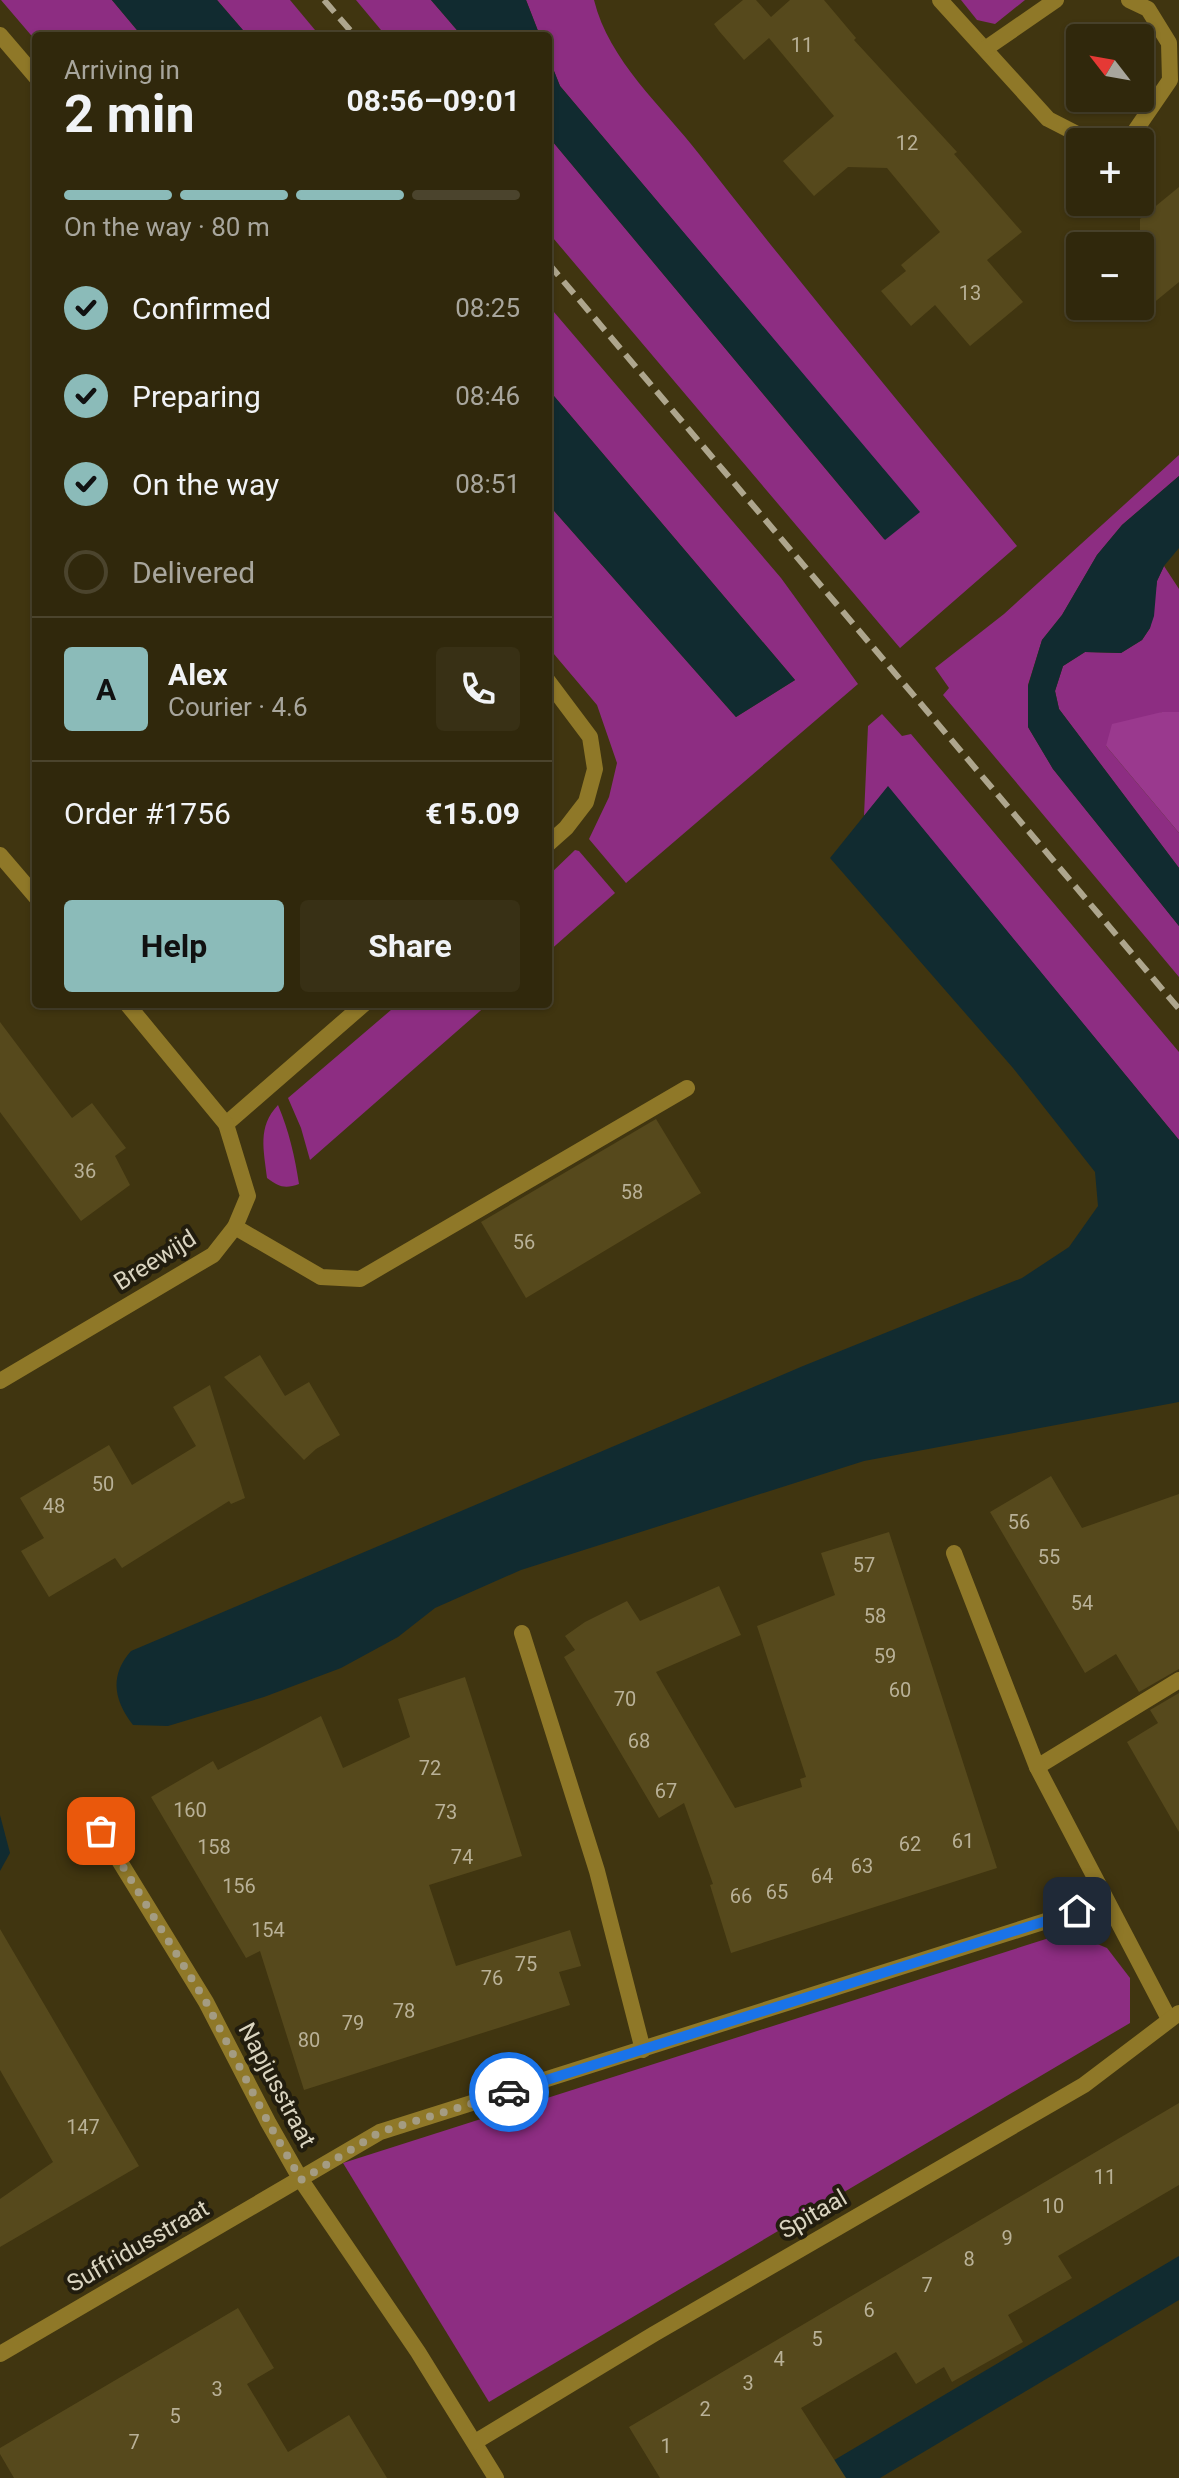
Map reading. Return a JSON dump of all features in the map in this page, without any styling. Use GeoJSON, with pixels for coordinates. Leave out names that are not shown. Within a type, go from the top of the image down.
{"type":"FeatureCollection","features":[{"type":"Feature","properties":{"kind":"street"},"geometry":{"type":"LineString","coordinates":[[940,0],[1048,119],[1087,139],[1133,134],[1170,80],[1169,43],[1148,9],[1129,0]]}},
{"type":"Feature","properties":{"kind":"street"},"geometry":{"type":"LineString","coordinates":[[985,49],[1056,0]]}},
{"type":"Feature","properties":{"kind":"street"},"geometry":{"type":"LineString","coordinates":[[0,35],[32,72]]}},
{"type":"Feature","properties":{"kind":"street"},"geometry":{"type":"LineString","coordinates":[[552,686],[590,737],[595,769],[586,802],[552,840]]}},
{"type":"Feature","properties":{"kind":"street"},"geometry":{"type":"LineString","coordinates":[[0,855],[32,892]]}},
{"type":"Feature","properties":{"kind":"street"},"geometry":{"type":"LineString","coordinates":[[130,1008],[226,1124],[359,1008]]}},
{"type":"Feature","properties":{"kind":"street"},"geometry":{"type":"LineString","coordinates":[[235,1227],[321,1277],[360,1279],[687,1088]]}},
{"type":"Feature","properties":{"kind":"street","name":"Breewijd"},"geometry":{"type":"LineString","coordinates":[[0,1381],[213,1255],[235,1227],[248,1196],[226,1124]]}},
{"type":"Feature","properties":{"kind":"street","name":"Spitaal"},"geometry":{"type":"LineString","coordinates":[[475,2442],[654,2334],[1084,2085],[1174,2016],[1106,1902],[1037,1767],[954,1553]]}},
{"type":"Feature","properties":{"kind":"street"},"geometry":{"type":"LineString","coordinates":[[522,1633],[597,1871],[643,2050]]}},
{"type":"Feature","properties":{"kind":"street"},"geometry":{"type":"LineString","coordinates":[[1037,1767],[1179,1680]]}},
{"type":"Feature","properties":{"kind":"street","name":"Napjusstraat"},"geometry":{"type":"LineString","coordinates":[[101,1831],[206,2002],[301,2180],[409,2340],[496,2478]]}},
{"type":"Feature","properties":{"kind":"street"},"geometry":{"type":"LineString","coordinates":[[301,2180],[380,2132],[1106,1902]]}},
{"type":"Feature","properties":{"kind":"street","name":"Suffridusstraat"},"geometry":{"type":"LineString","coordinates":[[0,2354],[301,2180]]}},
{"type":"Feature","properties":{"kind":"shaded area"},"geometry":{"type":"Polygon","coordinates":[[[1,0],[112,0],[139,32],[32,32],[32,36],[1,0]]]}},
{"type":"Feature","properties":{"kind":"shaded area"},"geometry":{"type":"Polygon","coordinates":[[[217,0],[290,0],[317,32],[245,32],[217,0]]]}},
{"type":"Feature","properties":{"kind":"shaded area"},"geometry":{"type":"Polygon","coordinates":[[[356,0],[431,0],[459,32],[383,32],[356,0]]]}},
{"type":"Feature","properties":{"kind":"shaded area"},"geometry":{"type":"Polygon","coordinates":[[[526,0],[594,0],[612,43],[638,82],[1017,546],[900,648],[552,237],[552,141],[884,539],[919,512],[560,86],[552,66],[552,32],[538,32],[526,0]]]}},
{"type":"Feature","properties":{"kind":"shaded area"},"geometry":{"type":"Polygon","coordinates":[[[961,0],[1025,0],[995,24],[977,20],[961,0]]]}},
{"type":"Feature","properties":{"kind":"shaded area"},"geometry":{"type":"Polygon","coordinates":[[[552,310],[781,578],[858,684],[626,883],[589,839],[609,797],[617,763],[597,705],[552,652],[552,509],[736,717],[795,680],[552,394],[552,310]]]}},
{"type":"Feature","properties":{"kind":"shaded area"},"geometry":{"type":"Polygon","coordinates":[[[1179,455],[1179,476],[1122,525],[1097,555],[1062,615],[1042,640],[1028,685],[1028,727],[1053,769],[1179,926],[1179,977],[943,695],[949,688],[935,668],[1004,614],[1179,455]]]}},
{"type":"Feature","properties":{"kind":"shaded area"},"geometry":{"type":"Polygon","coordinates":[[[1164,566],[1179,589],[1179,712],[1162,712],[1106,746],[1179,833],[1179,868],[1059,709],[1055,691],[1063,666],[1085,652],[1121,653],[1142,640],[1150,628],[1157,581],[1164,566]]]}},
{"type":"Feature","properties":{"kind":"shaded area"},"geometry":{"type":"Polygon","coordinates":[[[1162,712],[1179,712],[1179,833],[1106,746],[1112,724],[1162,712]]]}},
{"type":"Feature","properties":{"kind":"shaded area"},"geometry":{"type":"Polygon","coordinates":[[[882,714],[902,736],[911,734],[1179,1052],[1179,1140],[888,787],[864,816],[868,726],[882,714]]]}},
{"type":"Feature","properties":{"kind":"shaded area"},"geometry":{"type":"Polygon","coordinates":[[[575,850],[579,851],[615,893],[552,948],[552,872],[575,850]]]}},
{"type":"Feature","properties":{"kind":"shaded area"},"geometry":{"type":"Polygon","coordinates":[[[393,1008],[483,1008],[310,1160],[288,1098],[393,1008]]]}},
{"type":"Feature","properties":{"kind":"shaded area"},"geometry":{"type":"Polygon","coordinates":[[[278,1105],[291,1144],[299,1184],[286,1187],[267,1178],[264,1148],[264,1130],[278,1105]]]}},
{"type":"Feature","properties":{"kind":"shaded area"},"geometry":{"type":"Polygon","coordinates":[[[1068,1932],[1107,1948],[1130,1978],[1130,2023],[489,2402],[343,2163],[1068,1932]]]}},
{"type":"Feature","properties":{"kind":"water"},"geometry":{"type":"Polygon","coordinates":[[[112,0],[217,0],[245,32],[139,32],[112,0]]]}},
{"type":"Feature","properties":{"kind":"water"},"geometry":{"type":"Polygon","coordinates":[[[431,0],[526,0],[538,32],[459,32],[431,0]]]}},
{"type":"Feature","properties":{"kind":"water"},"geometry":{"type":"Polygon","coordinates":[[[552,66],[560,86],[920,512],[885,540],[552,141],[552,66]]]}},
{"type":"Feature","properties":{"kind":"water"},"geometry":{"type":"Polygon","coordinates":[[[552,394],[795,680],[736,717],[552,509],[552,394]]]}},
{"type":"Feature","properties":{"kind":"water"},"geometry":{"type":"Polygon","coordinates":[[[1179,476],[1179,548],[1164,566],[1157,581],[1150,628],[1142,640],[1121,653],[1085,652],[1063,666],[1055,691],[1059,709],[1179,868],[1179,926],[1053,769],[1028,727],[1028,686],[1042,640],[1062,615],[1097,555],[1122,525],[1179,476]]]}},
{"type":"Feature","properties":{"kind":"water"},"geometry":{"type":"Polygon","coordinates":[[[888,786],[1179,1140],[1179,1402],[864,1461],[521,1570],[435,1608],[398,1637],[341,1668],[264,1697],[168,1726],[133,1725],[118,1697],[117,1688],[119,1670],[131,1651],[803,1366],[1022,1278],[1069,1247],[1098,1206],[1095,1172],[1013,1068],[830,858],[888,786]]]}},
{"type":"Feature","properties":{"kind":"water"},"geometry":{"type":"Polygon","coordinates":[[[0,1815],[10,1853],[0,1871],[0,1815]]]}},
{"type":"Feature","properties":{"kind":"water"},"geometry":{"type":"Polygon","coordinates":[[[1179,2256],[1179,2300],[880,2478],[804,2478],[1179,2256]]]}},
{"type":"Feature","properties":{"kind":"building"},"geometry":{"type":"Polygon","coordinates":[[[743,0],[756,0],[771,17],[790,0],[824,0],[856,38],[854,40],[957,152],[954,154],[1022,232],[987,260],[1023,302],[970,346],[935,305],[911,326],[881,291],[906,271],[901,265],[940,232],[887,168],[848,167],[814,196],[783,161],[834,116],[769,38],[744,60],[719,31],[714,24],[743,0]]]}},
{"type":"Feature","properties":{"kind":"building"},"geometry":{"type":"Polygon","coordinates":[[[1179,187],[1179,282],[1154,303],[1154,232],[1140,232],[1140,219],[1154,216],[1154,208],[1179,187]]]}},
{"type":"Feature","properties":{"kind":"building"},"geometry":{"type":"Polygon","coordinates":[[[0,1022],[72,1118],[92,1103],[126,1148],[115,1156],[130,1185],[81,1221],[0,1112],[0,1022]]]}},
{"type":"Feature","properties":{"kind":"building"},"geometry":{"type":"Polygon","coordinates":[[[656,1119],[701,1193],[526,1298],[481,1222],[656,1119]]]}},
{"type":"Feature","properties":{"kind":"building"},"geometry":{"type":"Polygon","coordinates":[[[260,1355],[285,1396],[309,1382],[340,1435],[304,1460],[224,1377],[260,1355]]]}},
{"type":"Feature","properties":{"kind":"building"},"geometry":{"type":"Polygon","coordinates":[[[210,1385],[245,1498],[231,1504],[229,1501],[122,1568],[115,1558],[49,1597],[21,1551],[44,1538],[20,1498],[109,1445],[132,1485],[196,1446],[173,1407],[210,1385]]]}},
{"type":"Feature","properties":{"kind":"building"},"geometry":{"type":"Polygon","coordinates":[[[1051,1476],[1082,1528],[1179,1494],[1179,1669],[1139,1692],[1116,1654],[1085,1673],[990,1512],[1051,1476]]]}},
{"type":"Feature","properties":{"kind":"building"},"geometry":{"type":"Polygon","coordinates":[[[889,1532],[997,1868],[731,1953],[710,1885],[713,1884],[684,1803],[659,1818],[564,1657],[575,1650],[565,1636],[627,1601],[640,1621],[719,1586],[741,1635],[656,1672],[735,1808],[802,1787],[800,1779],[806,1777],[757,1626],[835,1595],[821,1553],[889,1532]]]}},
{"type":"Feature","properties":{"kind":"building"},"geometry":{"type":"Polygon","coordinates":[[[465,1677],[522,1856],[429,1885],[456,1966],[570,1930],[581,1966],[559,1972],[570,2005],[304,2090],[260,1951],[246,1958],[151,1797],[213,1761],[218,1770],[321,1716],[343,1768],[410,1737],[398,1699],[465,1677]]]}},
{"type":"Feature","properties":{"kind":"building"},"geometry":{"type":"Polygon","coordinates":[[[1179,1693],[1179,1832],[1127,1742],[1158,1723],[1150,1710],[1179,1693]]]}},
{"type":"Feature","properties":{"kind":"building"},"geometry":{"type":"Polygon","coordinates":[[[0,1929],[139,2166],[0,2247],[0,2199],[53,2162],[0,2070],[0,1929]]]}},
{"type":"Feature","properties":{"kind":"building"},"geometry":{"type":"Polygon","coordinates":[[[1179,2103],[1179,2185],[1058,2256],[1072,2278],[1008,2315],[1023,2342],[952,2382],[944,2367],[916,2384],[896,2352],[801,2408],[846,2478],[660,2478],[629,2427],[1179,2103]]]}},
{"type":"Feature","properties":{"kind":"building"},"geometry":{"type":"Polygon","coordinates":[[[238,2308],[274,2368],[247,2384],[288,2452],[349,2415],[387,2478],[14,2478],[0,2454],[0,2448],[238,2308]]]}},
{"type":"Feature","properties":{"kind":"railway"},"geometry":{"type":"LineString","coordinates":[[324,0],[352,32]]}},
{"type":"Feature","properties":{"kind":"railway"},"geometry":{"type":"LineString","coordinates":[[552,268],[1179,1009]]}},
{"type":"Feature","properties":{"kind":"way so far"},"geometry":{"type":"LineString","coordinates":[[101,1831],[206,2002],[301,2180],[380,2132],[509,2092]]}},
{"type":"Feature","properties":{"kind":"route"},"geometry":{"type":"LineString","coordinates":[[509,2092],[1077,1911]]}}]}
